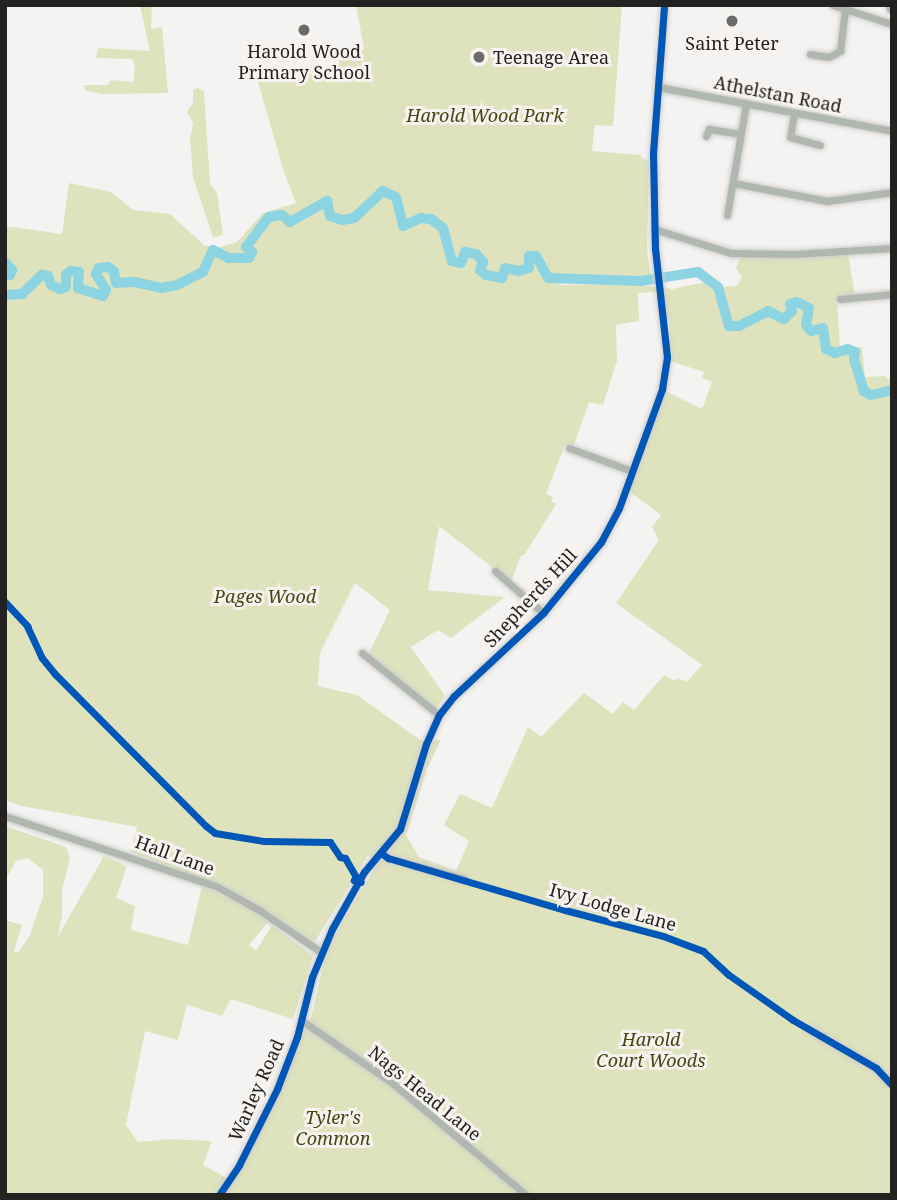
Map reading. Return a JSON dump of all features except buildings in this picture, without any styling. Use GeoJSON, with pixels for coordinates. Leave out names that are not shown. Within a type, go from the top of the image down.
{"type":"FeatureCollection","features":[{"type":"Feature","properties":{"kind":"street","name":"Shepherds Hill"},"geometry":{"type":"LineString","coordinates":[[321,952],[357,882],[385,856],[400,829],[426,744],[439,715],[454,696],[543,613],[608,533],[632,471],[666,372],[667,342],[654,229],[653,153],[664,5]]}},
{"type":"Feature","properties":{"kind":"street"},"geometry":{"type":"LineString","coordinates":[[832,5],[892,24]]}},
{"type":"Feature","properties":{"kind":"street"},"geometry":{"type":"LineString","coordinates":[[810,54],[829,57],[840,51],[845,9]]}},
{"type":"Feature","properties":{"kind":"street","name":"Athelstan Road"},"geometry":{"type":"LineString","coordinates":[[658,87],[892,131]]}},
{"type":"Feature","properties":{"kind":"street"},"geometry":{"type":"LineString","coordinates":[[727,215],[746,104]]}},
{"type":"Feature","properties":{"kind":"street"},"geometry":{"type":"LineString","coordinates":[[794,113],[790,138],[820,145]]}},
{"type":"Feature","properties":{"kind":"street"},"geometry":{"type":"LineString","coordinates":[[706,136],[709,129],[740,134]]}},
{"type":"Feature","properties":{"kind":"street"},"geometry":{"type":"LineString","coordinates":[[733,183],[827,201],[892,192]]}},
{"type":"Feature","properties":{"kind":"street"},"geometry":{"type":"LineString","coordinates":[[654,229],[731,253],[794,254],[892,248]]}},
{"type":"Feature","properties":{"kind":"street"},"geometry":{"type":"LineString","coordinates":[[840,299],[892,295]]}},
{"type":"Feature","properties":{"kind":"street"},"geometry":{"type":"LineString","coordinates":[[569,448],[632,471]]}},
{"type":"Feature","properties":{"kind":"street","name":"Shepherds Hill"},"geometry":{"type":"LineString","coordinates":[[495,571],[543,613]]}},
{"type":"Feature","properties":{"kind":"street"},"geometry":{"type":"LineString","coordinates":[[362,653],[439,715]]}},
{"type":"Feature","properties":{"kind":"street","name":"Hall Lane"},"geometry":{"type":"LineString","coordinates":[[5,816],[216,886],[259,910],[321,952]]}},
{"type":"Feature","properties":{"kind":"street"},"geometry":{"type":"LineString","coordinates":[[385,856],[464,878]]}},
{"type":"Feature","properties":{"kind":"street","name":"Warley Road"},"geometry":{"type":"LineString","coordinates":[[219,1195],[239,1165],[272,1102],[301,1020],[321,952]]}},
{"type":"Feature","properties":{"kind":"street","name":"Nags Head Lane"},"geometry":{"type":"LineString","coordinates":[[301,1020],[391,1082],[526,1195]]}},
{"type":"Feature","properties":{"kind":"street"},"geometry":{"type":"LineString","coordinates":[[809,1030],[876,1068],[892,1085]]}},
{"type":"Feature","properties":{"kind":"green space"},"geometry":{"type":"Polygon","coordinates":[[[140,5],[152,5],[151,29],[162,27],[168,93],[103,94],[86,91],[84,85],[108,85],[111,80],[133,82],[135,65],[132,59],[96,58],[98,48],[150,51],[140,5]]]}},
{"type":"Feature","properties":{"kind":"green space"},"geometry":{"type":"Polygon","coordinates":[[[356,5],[622,5],[613,126],[595,125],[592,151],[641,155],[642,159],[649,160],[647,250],[651,279],[562,278],[559,285],[634,284],[672,289],[706,282],[715,287],[737,286],[742,277],[736,268],[742,253],[774,258],[848,254],[855,296],[837,298],[840,348],[862,347],[865,377],[885,376],[892,381],[892,1195],[5,1195],[5,920],[22,925],[14,951],[18,953],[30,935],[43,897],[43,870],[28,858],[16,861],[5,881],[5,826],[66,847],[70,858],[62,891],[62,917],[57,938],[104,856],[127,866],[116,898],[135,906],[131,930],[188,945],[202,886],[244,905],[268,922],[249,945],[256,951],[272,925],[313,956],[293,1019],[231,999],[222,1016],[187,1005],[178,1040],[145,1031],[126,1125],[138,1142],[170,1139],[212,1141],[203,1165],[230,1180],[269,1107],[301,1020],[309,1026],[328,947],[377,864],[368,855],[316,940],[310,941],[234,892],[131,852],[137,827],[22,806],[5,800],[5,226],[62,234],[69,183],[111,192],[133,210],[170,214],[205,246],[220,247],[237,242],[263,213],[296,203],[283,169],[258,82],[315,73],[364,49],[356,5]],[[656,292],[638,293],[639,321],[616,325],[617,361],[603,405],[589,402],[574,445],[565,445],[546,494],[553,497],[551,502],[556,504],[525,554],[520,557],[511,582],[439,526],[428,590],[505,597],[451,638],[438,630],[411,647],[445,696],[434,711],[367,657],[390,610],[355,583],[320,653],[318,686],[357,695],[420,740],[441,740],[427,769],[406,835],[419,857],[456,871],[469,841],[444,825],[460,794],[492,808],[528,727],[541,737],[584,693],[613,714],[623,702],[634,710],[664,675],[674,681],[678,678],[687,682],[702,665],[616,603],[659,540],[652,527],[661,515],[626,489],[665,391],[702,409],[712,382],[702,378],[704,372],[670,361],[670,319],[658,317],[656,292]]]}},
{"type":"Feature","properties":{"kind":"green space"},"geometry":{"type":"Polygon","coordinates":[[[198,88],[204,91],[210,184],[217,193],[223,234],[217,237],[213,237],[193,177],[190,139],[193,123],[187,112],[193,103],[193,90],[198,88]]]}},
{"type":"Feature","properties":{"kind":"waterway"},"geometry":{"type":"LineString","coordinates":[[5,295],[22,294],[42,275],[48,276],[51,285],[60,289],[66,287],[66,275],[71,271],[79,272],[78,288],[103,296],[106,290],[96,274],[99,268],[108,267],[114,271],[116,283],[134,282],[162,288],[177,285],[203,272],[213,250],[229,258],[249,258],[252,252],[246,247],[269,217],[282,215],[290,222],[327,201],[330,216],[342,220],[354,218],[383,191],[396,197],[403,226],[421,218],[431,219],[443,228],[452,261],[461,263],[465,252],[476,254],[483,262],[480,270],[486,275],[502,278],[505,268],[518,271],[529,268],[529,256],[536,256],[548,278],[641,281],[698,272],[718,287],[729,326],[739,326],[768,311],[784,319],[792,311],[790,304],[797,302],[809,308],[806,325],[811,331],[823,328],[826,349],[835,353],[847,349],[855,352],[854,359],[864,391],[871,395],[892,390]]}},
{"type":"Feature","properties":{"kind":"waterway"},"geometry":{"type":"LineString","coordinates":[[5,262],[12,270],[10,275],[5,274]]}},
{"type":"Feature","properties":{"kind":"cycle path"},"geometry":{"type":"LineString","coordinates":[[219,1195],[239,1165],[277,1089],[297,1037],[312,977],[332,929],[364,872],[400,829],[426,744],[439,715],[454,696],[543,613],[601,542],[619,508],[662,389],[667,357],[655,249],[653,153],[664,5]]}},
{"type":"Feature","properties":{"kind":"cycle path"},"geometry":{"type":"LineString","coordinates":[[5,602],[27,626],[42,658],[55,674],[206,826],[215,833],[264,841],[330,842],[340,857],[345,858],[356,877],[354,880],[361,882]]}},
{"type":"Feature","properties":{"kind":"cycle path","name":"Ivy Lodge Lane"},"geometry":{"type":"LineString","coordinates":[[381,853],[388,858],[663,936],[703,951],[729,975],[793,1020],[876,1068],[892,1085]]}},
{"type":"Feature","properties":{"kind":"place","name":"Saint Peter"},"geometry":{"type":"Point","coordinates":[732,21]}},
{"type":"Feature","properties":{"kind":"place","name":"Harold Wood Primary School"},"geometry":{"type":"Point","coordinates":[304,30]}},
{"type":"Feature","properties":{"kind":"place","name":"Teenage Area"},"geometry":{"type":"Point","coordinates":[479,57]}},
{"type":"Feature","properties":{"kind":"park label","name":"Harold Wood Park"},"geometry":{"type":"Point","coordinates":[485,115]}},
{"type":"Feature","properties":{"kind":"park label","name":"Pages Wood"},"geometry":{"type":"Point","coordinates":[265,596]}},
{"type":"Feature","properties":{"kind":"park label","name":"Harold Court Woods"},"geometry":{"type":"Point","coordinates":[651,1050]}},
{"type":"Feature","properties":{"kind":"park label","name":"Tyler's Common"},"geometry":{"type":"Point","coordinates":[333,1128]}}]}
